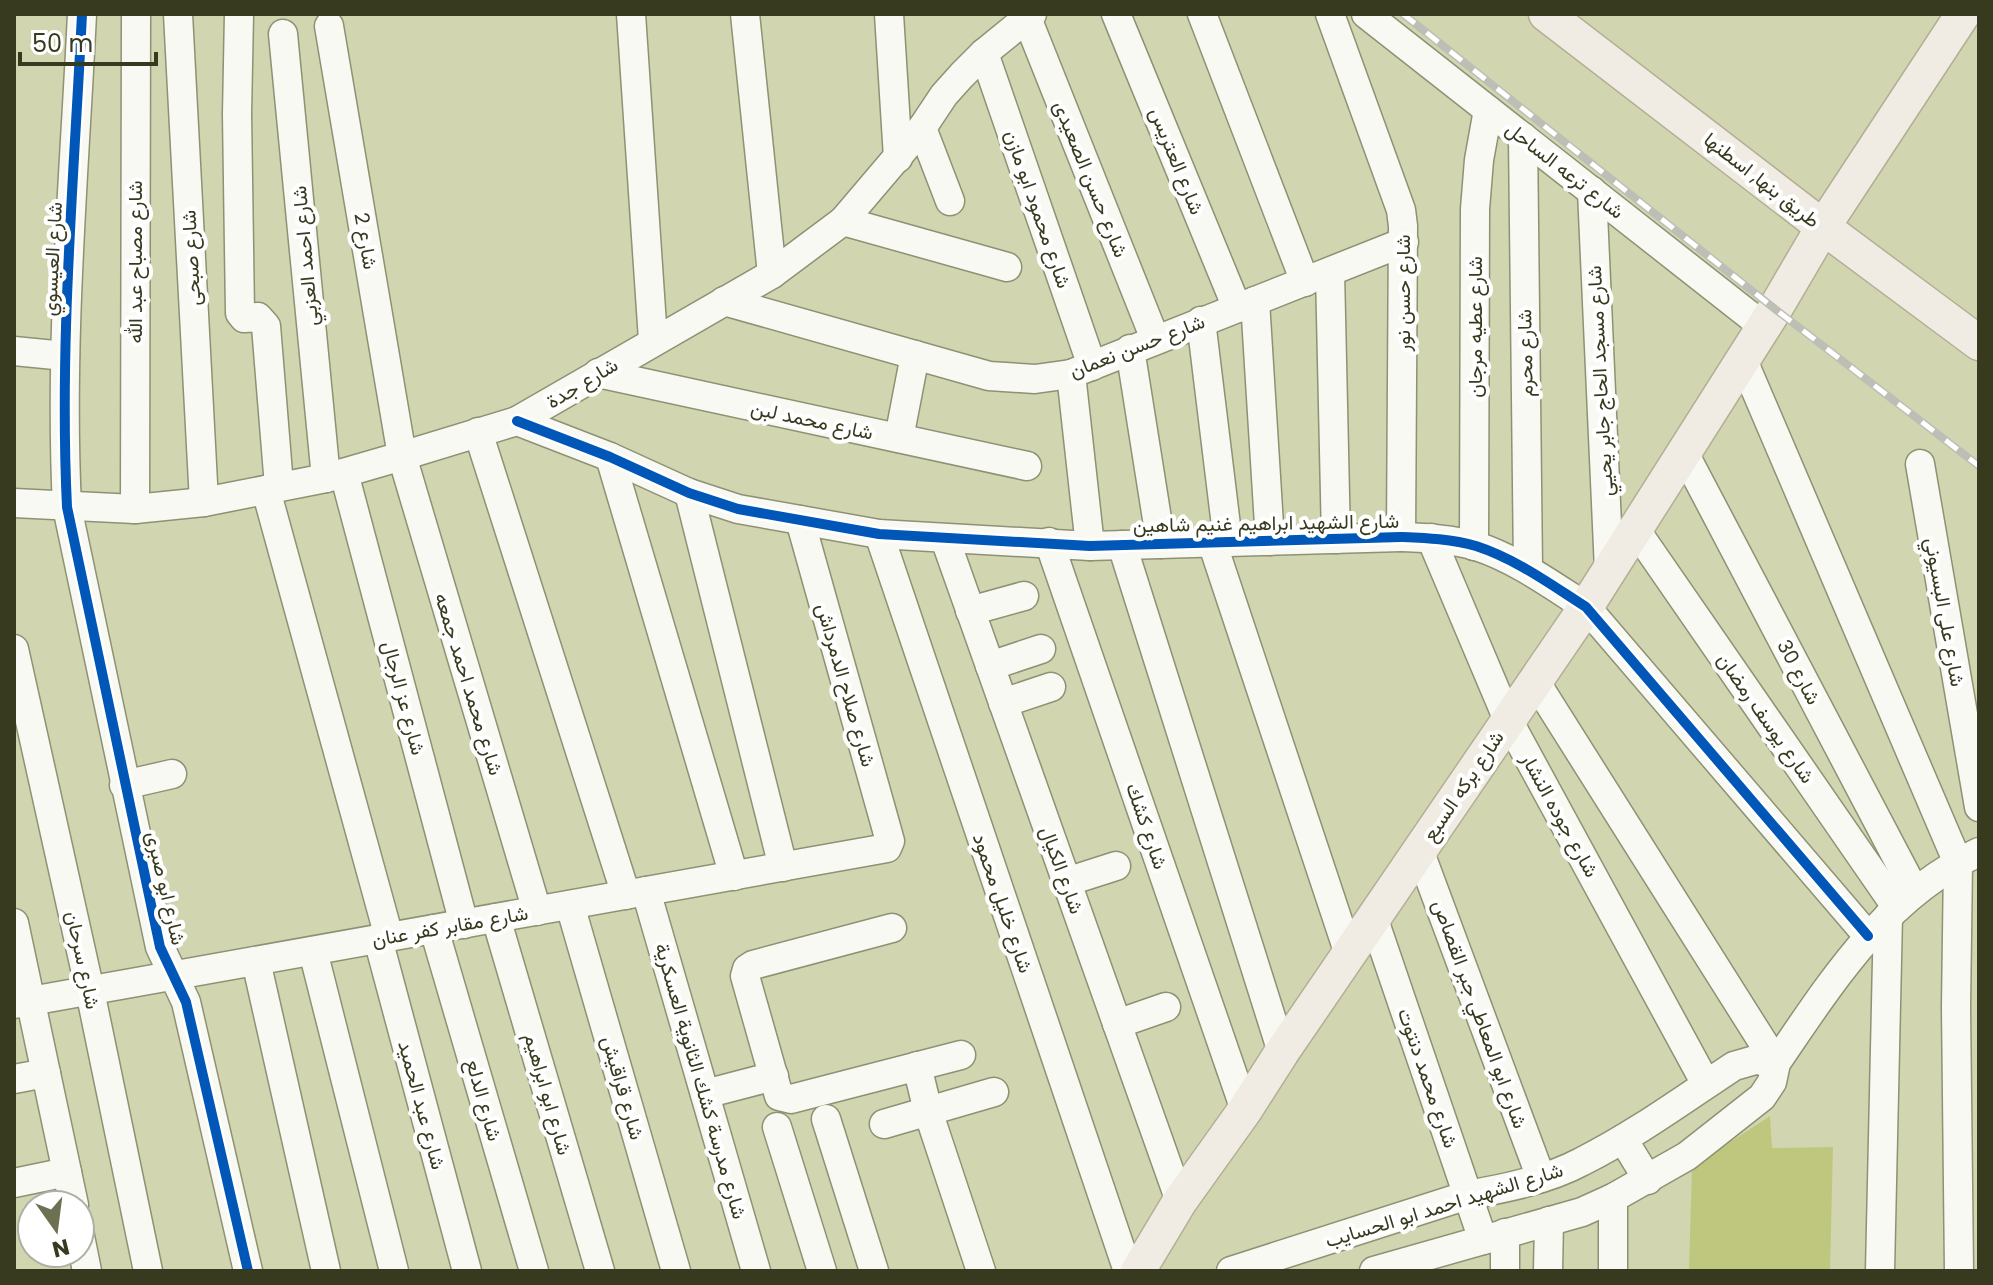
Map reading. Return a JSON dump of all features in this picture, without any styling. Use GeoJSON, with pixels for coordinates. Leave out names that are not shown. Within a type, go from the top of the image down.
{"type":"FeatureCollection","features":[{"type":"Feature","properties":{"kind":"main road","name":"طريق بنها, اسطنها"},"geometry":{"type":"LineString","coordinates":[[1546,14],[1818,236],[1979,343]]}},
{"type":"Feature","properties":{"kind":"main road","name":"شارع بركه السبع"},"geometry":{"type":"LineString","coordinates":[[1138,1271],[1180,1201],[1586,607],[1818,236],[1963,14]]}},
{"type":"Feature","properties":{"kind":"street","name":"شارع العيسوي"},"geometry":{"type":"LineString","coordinates":[[67,507],[63,432],[65,356],[82,14]]}},
{"type":"Feature","properties":{"kind":"street","name":"شارع مصباح عبد الله"},"geometry":{"type":"LineString","coordinates":[[135,509],[136,14]]}},
{"type":"Feature","properties":{"kind":"street","name":"شارع صبحى"},"geometry":{"type":"LineString","coordinates":[[178,14],[204,502]]}},
{"type":"Feature","properties":{"kind":"street","name":"شارع عبد الحميد"},"geometry":{"type":"LineString","coordinates":[[239,14],[240,313],[244,318],[258,317],[266,326],[273,488],[467,1271]]}},
{"type":"Feature","properties":{"kind":"street"},"geometry":{"type":"LineString","coordinates":[[631,14],[653,340]]}},
{"type":"Feature","properties":{"kind":"street"},"geometry":{"type":"LineString","coordinates":[[745,14],[772,274]]}},
{"type":"Feature","properties":{"kind":"street"},"geometry":{"type":"LineString","coordinates":[[889,14],[898,158]]}},
{"type":"Feature","properties":{"kind":"street","name":"شارع العتريس"},"geometry":{"type":"LineString","coordinates":[[1116,14],[1246,304],[1270,541]]}},
{"type":"Feature","properties":{"kind":"street"},"geometry":{"type":"LineString","coordinates":[[1202,14],[1317,277],[1336,539]]}},
{"type":"Feature","properties":{"kind":"street","name":"شارع حسن نور"},"geometry":{"type":"LineString","coordinates":[[1330,14],[1401,210],[1404,242],[1401,537]]}},
{"type":"Feature","properties":{"kind":"street","name":"شارع ترعه الساحل"},"geometry":{"type":"LineString","coordinates":[[1366,14],[1763,326]]}},
{"type":"Feature","properties":{"kind":"street","name":"شارع جدة"},"geometry":{"type":"LineString","coordinates":[[14,503],[135,509],[204,502],[335,476],[517,421],[772,274],[843,221],[898,158],[944,95],[984,53],[1030,16]]}},
{"type":"Feature","properties":{"kind":"street","name":"شارع حسن الصعيدى"},"geometry":{"type":"LineString","coordinates":[[1030,16],[1142,344],[1161,544]]}},
{"type":"Feature","properties":{"kind":"street","name":"شارع 2"},"geometry":{"type":"LineString","coordinates":[[329,26],[402,456]]}},
{"type":"Feature","properties":{"kind":"street","name":"شارع احمد العزبي"},"geometry":{"type":"LineString","coordinates":[[283,34],[335,476]]}},
{"type":"Feature","properties":{"kind":"street","name":"شارع محمود ابو مازن"},"geometry":{"type":"LineString","coordinates":[[984,53],[1082,370],[1090,546]]}},
{"type":"Feature","properties":{"kind":"street","name":"شارع عطيه مرجان"},"geometry":{"type":"LineString","coordinates":[[1474,546],[1475,209],[1479,160],[1488,110]]}},
{"type":"Feature","properties":{"kind":"street"},"geometry":{"type":"LineString","coordinates":[[922,128],[950,201]]}},
{"type":"Feature","properties":{"kind":"street","name":"شارع محرم"},"geometry":{"type":"LineString","coordinates":[[1523,137],[1528,569]]}},
{"type":"Feature","properties":{"kind":"street","name":"شارع مسجد الحاج جابر يحيي"},"geometry":{"type":"LineString","coordinates":[[1592,191],[1609,570]]}},
{"type":"Feature","properties":{"kind":"street"},"geometry":{"type":"LineString","coordinates":[[843,221],[1007,267]]}},
{"type":"Feature","properties":{"kind":"street","name":"شارع حسن نعمان"},"geometry":{"type":"LineString","coordinates":[[724,301],[989,376],[1035,379],[1082,370],[1404,242]]}},
{"type":"Feature","properties":{"kind":"street"},"geometry":{"type":"LineString","coordinates":[[1201,321],[1220,542],[1349,954]]}},
{"type":"Feature","properties":{"kind":"street"},"geometry":{"type":"LineString","coordinates":[[14,351],[65,356]]}},
{"type":"Feature","properties":{"kind":"street"},"geometry":{"type":"LineString","coordinates":[[899,438],[915,355]]}},
{"type":"Feature","properties":{"kind":"street"},"geometry":{"type":"LineString","coordinates":[[1742,358],[1968,858],[1956,1007],[1959,1271]]}},
{"type":"Feature","properties":{"kind":"street","name":"شارع محمد لبن"},"geometry":{"type":"LineString","coordinates":[[598,373],[1027,466]]}},
{"type":"Feature","properties":{"kind":"street","name":"شارع الشهيد ابراهيم غنيم شاهين"},"geometry":{"type":"LineString","coordinates":[[517,421],[610,457],[689,493],[738,509],[879,534],[1090,546],[1401,537],[1431,538],[1474,546],[1528,569],[1586,607],[1868,936]]}},
{"type":"Feature","properties":{"kind":"street","name":"شارع مدرسة كشك الثانوية العسكرية"},"geometry":{"type":"LineString","coordinates":[[478,432],[705,1094],[756,1271]]}},
{"type":"Feature","properties":{"kind":"street","name":"شارع 30"},"geometry":{"type":"LineString","coordinates":[[1683,451],[1900,905]]}},
{"type":"Feature","properties":{"kind":"street","name":"شارع محمد احمد جمعه"},"geometry":{"type":"LineString","coordinates":[[402,456],[537,911]]}},
{"type":"Feature","properties":{"kind":"street"},"geometry":{"type":"LineString","coordinates":[[610,457],[734,876]]}},
{"type":"Feature","properties":{"kind":"street","name":"شارع على البسيوني"},"geometry":{"type":"LineString","coordinates":[[1920,464],[1979,807]]}},
{"type":"Feature","properties":{"kind":"street","name":"شارع عز الرجال"},"geometry":{"type":"LineString","coordinates":[[335,476],[464,924]]}},
{"type":"Feature","properties":{"kind":"street"},"geometry":{"type":"LineString","coordinates":[[689,493],[783,867]]}},
{"type":"Feature","properties":{"kind":"street","name":"شارع ابو صبرى"},"geometry":{"type":"LineString","coordinates":[[67,507],[160,947],[186,1002],[248,1271]]}},
{"type":"Feature","properties":{"kind":"street","name":"شارع صلاح الدمرداش"},"geometry":{"type":"LineString","coordinates":[[800,520],[890,841],[887,848]]}},
{"type":"Feature","properties":{"kind":"street","name":"شارع يوسف رمضان"},"geometry":{"type":"LineString","coordinates":[[1635,529],[1900,905]]}},
{"type":"Feature","properties":{"kind":"street","name":"شارع خليل محمود"},"geometry":{"type":"LineString","coordinates":[[879,534],[1128,1271]]}},
{"type":"Feature","properties":{"kind":"street","name":"شارع جوده النشار"},"geometry":{"type":"LineString","coordinates":[[1431,538],[1508,720],[1706,1084]]}},
{"type":"Feature","properties":{"kind":"street","name":"شارع الكيال"},"geometry":{"type":"LineString","coordinates":[[945,539],[1180,1201]]}},
{"type":"Feature","properties":{"kind":"street","name":"شارع كشك"},"geometry":{"type":"LineString","coordinates":[[1049,542],[1245,1110]]}},
{"type":"Feature","properties":{"kind":"street"},"geometry":{"type":"LineString","coordinates":[[1122,545],[1282,1052]]}},
{"type":"Feature","properties":{"kind":"street"},"geometry":{"type":"LineString","coordinates":[[970,611],[1024,596]]}},
{"type":"Feature","properties":{"kind":"street","name":"شارع سرحان"},"geometry":{"type":"LineString","coordinates":[[14,649],[148,1271]]}},
{"type":"Feature","properties":{"kind":"street"},"geometry":{"type":"LineString","coordinates":[[990,666],[1041,649]]}},
{"type":"Feature","properties":{"kind":"street"},"geometry":{"type":"LineString","coordinates":[[1535,681],[1776,1063]]}},
{"type":"Feature","properties":{"kind":"street"},"geometry":{"type":"LineString","coordinates":[[1003,703],[1051,687]]}},
{"type":"Feature","properties":{"kind":"street"},"geometry":{"type":"LineString","coordinates":[[124,785],[172,774]]}},
{"type":"Feature","properties":{"kind":"street","name":"شارع مقابر كفر عنان"},"geometry":{"type":"LineString","coordinates":[[23,1002],[887,848]]}},
{"type":"Feature","properties":{"kind":"street","name":"شارع ابو المعاطي جبر القصاص"},"geometry":{"type":"LineString","coordinates":[[1419,850],[1541,1178]]}},
{"type":"Feature","properties":{"kind":"street"},"geometry":{"type":"LineString","coordinates":[[1372,1226],[1395,1268],[1605,1202],[1687,1156],[1762,1097],[1772,1082],[1776,1063],[1842,967],[1868,936],[1900,905],[1968,858]]}},
{"type":"Feature","properties":{"kind":"street"},"geometry":{"type":"LineString","coordinates":[[1066,882],[1116,866]]}},
{"type":"Feature","properties":{"kind":"street","name":"شارع قراقيش"},"geometry":{"type":"LineString","coordinates":[[570,905],[676,1271]]}},
{"type":"Feature","properties":{"kind":"street"},"geometry":{"type":"LineString","coordinates":[[1880,1271],[1900,905]]}},
{"type":"Feature","properties":{"kind":"street","name":"شارع محمد دنتوت"},"geometry":{"type":"LineString","coordinates":[[1373,917],[1468,1195],[1494,1236],[1505,1271]]}},
{"type":"Feature","properties":{"kind":"street","name":"شارع ابو ابراهيم"},"geometry":{"type":"LineString","coordinates":[[496,918],[600,1271]]}},
{"type":"Feature","properties":{"kind":"street"},"geometry":{"type":"LineString","coordinates":[[14,923],[23,1002],[46,1073],[71,1189]]}},
{"type":"Feature","properties":{"kind":"street"},"geometry":{"type":"LineString","coordinates":[[892,928],[747,969],[745,976],[779,1096],[787,1100],[961,1055]]}},
{"type":"Feature","properties":{"kind":"street","name":"شارع الدلع"},"geometry":{"type":"LineString","coordinates":[[434,929],[534,1271]]}},
{"type":"Feature","properties":{"kind":"street"},"geometry":{"type":"LineString","coordinates":[[313,951],[394,1271]]}},
{"type":"Feature","properties":{"kind":"street"},"geometry":{"type":"LineString","coordinates":[[256,961],[326,1271]]}},
{"type":"Feature","properties":{"kind":"street"},"geometry":{"type":"LineString","coordinates":[[1117,1024],[1166,1007]]}},
{"type":"Feature","properties":{"kind":"street","name":"شارع الشهيد احمد ابو الحسايب"},"geometry":{"type":"LineString","coordinates":[[1231,1271],[1282,1263],[1372,1226],[1468,1195],[1541,1178],[1579,1164],[1744,1062],[1766,1060],[1776,1063]]}},
{"type":"Feature","properties":{"kind":"street"},"geometry":{"type":"LineString","coordinates":[[917,1066],[928,1111],[981,1271]]}},
{"type":"Feature","properties":{"kind":"street"},"geometry":{"type":"LineString","coordinates":[[14,1079],[46,1073]]}},
{"type":"Feature","properties":{"kind":"street"},"geometry":{"type":"LineString","coordinates":[[705,1094],[774,1076]]}},
{"type":"Feature","properties":{"kind":"street"},"geometry":{"type":"LineString","coordinates":[[884,1124],[994,1092]]}},
{"type":"Feature","properties":{"kind":"street"},"geometry":{"type":"LineString","coordinates":[[826,1119],[874,1271]]}},
{"type":"Feature","properties":{"kind":"street"},"geometry":{"type":"LineString","coordinates":[[777,1127],[822,1271]]}},
{"type":"Feature","properties":{"kind":"street"},"geometry":{"type":"LineString","coordinates":[[1623,1139],[1648,1180]]}},
{"type":"Feature","properties":{"kind":"street"},"geometry":{"type":"LineString","coordinates":[[1579,1164],[1605,1202],[1613,1271]]}},
{"type":"Feature","properties":{"kind":"street"},"geometry":{"type":"LineString","coordinates":[[14,1183],[67,1172]]}},
{"type":"Feature","properties":{"kind":"street"},"geometry":{"type":"LineString","coordinates":[[1548,1271],[1549,1221]]}},
{"type":"Feature","properties":{"kind":"green space"},"geometry":{"type":"Polygon","coordinates":[[[1770,1116],[1772,1148],[1833,1147],[1830,1271],[1689,1271],[1692,1167],[1770,1116]]]}},
{"type":"Feature","properties":{"kind":"railway"},"geometry":{"type":"LineString","coordinates":[[1403,14],[1775,309],[1979,466]]}},
{"type":"Feature","properties":{"kind":"cycle path"},"geometry":{"type":"LineString","coordinates":[[82,14],[66,322],[67,507],[160,947],[186,1002],[248,1271]]}},
{"type":"Feature","properties":{"kind":"cycle path"},"geometry":{"type":"LineString","coordinates":[[517,421],[610,457],[689,493],[738,509],[879,534],[1090,546],[1401,537],[1458,542],[1491,551],[1586,607],[1868,936]]}}]}
